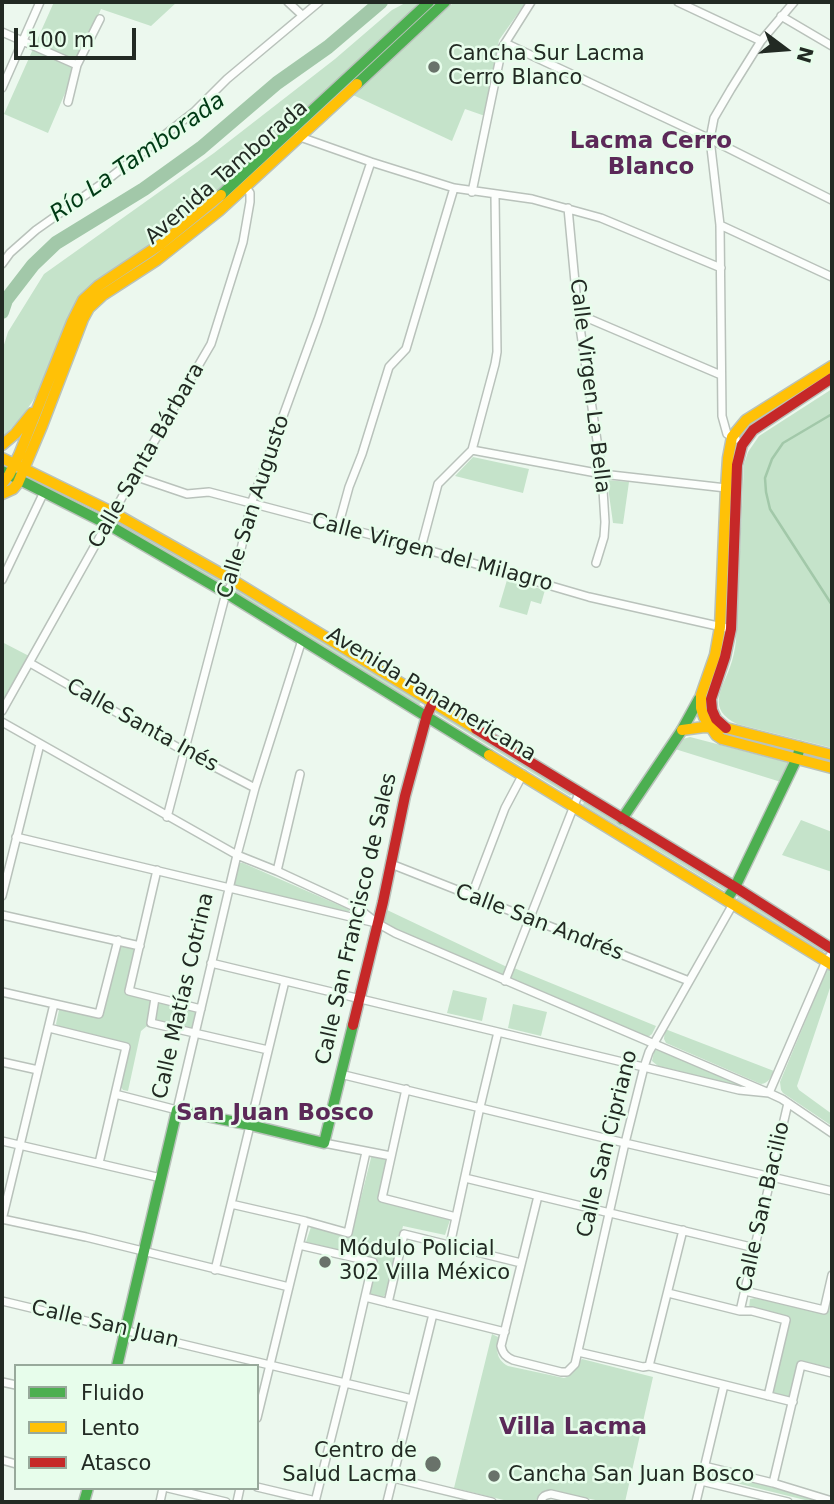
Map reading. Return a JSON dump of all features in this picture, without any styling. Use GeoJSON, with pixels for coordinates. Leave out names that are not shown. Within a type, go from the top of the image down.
{"type":"FeatureCollection","features":[{"type":"Feature","properties":{"kind":"main road","name":"Avenida Tamborada"},"geometry":{"type":"LineString","coordinates":[[2,484],[5,473],[20,466],[89,308],[103,295],[187,237],[245,186],[296,132],[429,2]]}},
{"type":"Feature","properties":{"kind":"main road","name":"Avenida Tamborada"},"geometry":{"type":"LineString","coordinates":[[2,494],[13,488],[19,480],[20,466],[40,402],[77,309],[89,292],[195,218],[445,2]]}},
{"type":"Feature","properties":{"kind":"main road"},"geometry":{"type":"LineString","coordinates":[[622,819],[682,730],[701,695],[726,628],[726,488],[732,437],[746,420],[832,366]]}},
{"type":"Feature","properties":{"kind":"main road"},"geometry":{"type":"LineString","coordinates":[[726,728],[716,719],[711,699],[725,657],[737,465],[743,442],[761,423],[832,378]]}},
{"type":"Feature","properties":{"kind":"main road"},"geometry":{"type":"LineString","coordinates":[[2,446],[40,402]]}},
{"type":"Feature","properties":{"kind":"main road","name":"Avenida Panamericana"},"geometry":{"type":"LineString","coordinates":[[2,458],[114,513],[234,581],[735,887],[831,957]]}},
{"type":"Feature","properties":{"kind":"main road","name":"Avenida Panamericana"},"geometry":{"type":"LineString","coordinates":[[5,473],[107,524],[226,593],[730,901],[831,957]]}},
{"type":"Feature","properties":{"kind":"main road"},"geometry":{"type":"LineString","coordinates":[[701,695],[701,708],[709,727],[722,739],[832,768]]}},
{"type":"Feature","properties":{"kind":"main road","name":"Calle San Francisco de Sales"},"geometry":{"type":"LineString","coordinates":[[324,1143],[405,796],[432,704]]}},
{"type":"Feature","properties":{"kind":"main road"},"geometry":{"type":"LineString","coordinates":[[682,730],[726,728],[832,755]]}},
{"type":"Feature","properties":{"kind":"main road","name":"Calle San Cipriano"},"geometry":{"type":"LineString","coordinates":[[730,901],[800,747]]}},
{"type":"Feature","properties":{"kind":"main road"},"geometry":{"type":"LineString","coordinates":[[177,1110],[324,1143]]}},
{"type":"Feature","properties":{"kind":"main road","name":"Calle Matías Cotrina"},"geometry":{"type":"LineString","coordinates":[[118,1364],[177,1110]]}},
{"type":"Feature","properties":{"kind":"street"},"geometry":{"type":"LineString","coordinates":[[2,88],[40,2]]}},
{"type":"Feature","properties":{"kind":"street"},"geometry":{"type":"LineString","coordinates":[[288,2],[302,15]]}},
{"type":"Feature","properties":{"kind":"street"},"geometry":{"type":"LineString","coordinates":[[2,264],[9,253],[36,230],[107,180],[194,112],[227,79],[319,2]]}},
{"type":"Feature","properties":{"kind":"street"},"geometry":{"type":"LineString","coordinates":[[472,192],[502,48],[531,2]]}},
{"type":"Feature","properties":{"kind":"street"},"geometry":{"type":"LineString","coordinates":[[678,2],[761,41]]}},
{"type":"Feature","properties":{"kind":"street"},"geometry":{"type":"LineString","coordinates":[[743,442],[727,433],[722,416],[720,225],[710,139],[715,118],[761,41],[794,2]]}},
{"type":"Feature","properties":{"kind":"street"},"geometry":{"type":"LineString","coordinates":[[781,16],[832,46]]}},
{"type":"Feature","properties":{"kind":"street"},"geometry":{"type":"LineString","coordinates":[[68,102],[77,65],[100,19]]}},
{"type":"Feature","properties":{"kind":"street"},"geometry":{"type":"LineString","coordinates":[[2,32],[77,65]]}},
{"type":"Feature","properties":{"kind":"street"},"geometry":{"type":"LineString","coordinates":[[505,43],[710,139],[832,200]]}},
{"type":"Feature","properties":{"kind":"street"},"geometry":{"type":"LineString","coordinates":[[296,132],[371,162],[454,188],[532,199],[601,218],[721,268]]}},
{"type":"Feature","properties":{"kind":"street","name":"Calle San Augusto"},"geometry":{"type":"LineString","coordinates":[[167,817],[226,593],[234,581],[251,504],[318,320],[371,162]]}},
{"type":"Feature","properties":{"kind":"street","name":"Calle Santa Bárbara"},"geometry":{"type":"LineString","coordinates":[[2,711],[211,344],[243,242],[250,202],[250,193],[245,186]]}},
{"type":"Feature","properties":{"kind":"street"},"geometry":{"type":"LineString","coordinates":[[338,527],[389,367],[406,349],[454,188]]}},
{"type":"Feature","properties":{"kind":"street"},"geometry":{"type":"LineString","coordinates":[[421,548],[438,484],[472,450],[495,364],[495,195]]}},
{"type":"Feature","properties":{"kind":"street","name":"Calle Virgen La Bella"},"geometry":{"type":"LineString","coordinates":[[568,208],[578,314],[602,474],[606,522],[596,563]]}},
{"type":"Feature","properties":{"kind":"street"},"geometry":{"type":"LineString","coordinates":[[720,225],[832,277]]}},
{"type":"Feature","properties":{"kind":"street"},"geometry":{"type":"LineString","coordinates":[[578,314],[722,375]]}},
{"type":"Feature","properties":{"kind":"street"},"geometry":{"type":"LineString","coordinates":[[472,450],[602,474],[726,488]]}},
{"type":"Feature","properties":{"kind":"street","name":"Calle Virgen del Milagro"},"geometry":{"type":"LineString","coordinates":[[134,476],[187,494],[209,492],[421,548],[589,597],[726,628]]}},
{"type":"Feature","properties":{"kind":"street"},"geometry":{"type":"LineString","coordinates":[[2,580],[44,492]]}},
{"type":"Feature","properties":{"kind":"street","name":"Calle Matías Cotrina"},"geometry":{"type":"LineString","coordinates":[[177,1110],[236,855],[302,640]]}},
{"type":"Feature","properties":{"kind":"street","name":"Calle Santa Inés"},"geometry":{"type":"LineString","coordinates":[[30,663],[184,751],[255,788]]}},
{"type":"Feature","properties":{"kind":"street"},"geometry":{"type":"LineString","coordinates":[[2,722],[236,855],[359,909],[395,933],[769,1093],[832,1133]]}},
{"type":"Feature","properties":{"kind":"street"},"geometry":{"type":"LineString","coordinates":[[2,896],[40,744]]}},
{"type":"Feature","properties":{"kind":"street"},"geometry":{"type":"LineString","coordinates":[[276,871],[300,774]]}},
{"type":"Feature","properties":{"kind":"street"},"geometry":{"type":"LineString","coordinates":[[471,897],[506,808],[523,774]]}},
{"type":"Feature","properties":{"kind":"street"},"geometry":{"type":"LineString","coordinates":[[505,981],[579,793]]}},
{"type":"Feature","properties":{"kind":"street"},"geometry":{"type":"LineString","coordinates":[[16,838],[377,923]]}},
{"type":"Feature","properties":{"kind":"street","name":"Calle San Andrés"},"geometry":{"type":"LineString","coordinates":[[391,864],[689,981]]}},
{"type":"Feature","properties":{"kind":"street"},"geometry":{"type":"LineString","coordinates":[[157,870],[129,991],[201,1009]]}},
{"type":"Feature","properties":{"kind":"street","name":"Calle San Cipriano"},"geometry":{"type":"LineString","coordinates":[[505,1332],[501,1346],[506,1357],[561,1372],[567,1372],[575,1364],[644,1067],[653,1043],[730,901]]}},
{"type":"Feature","properties":{"kind":"street"},"geometry":{"type":"LineString","coordinates":[[2,915],[140,946]]}},
{"type":"Feature","properties":{"kind":"street"},"geometry":{"type":"LineString","coordinates":[[2,992],[99,1014],[118,940]]}},
{"type":"Feature","properties":{"kind":"street","name":"Calle San Bacilio"},"geometry":{"type":"LineString","coordinates":[[769,1093],[831,957]]}},
{"type":"Feature","properties":{"kind":"street"},"geometry":{"type":"LineString","coordinates":[[211,963],[739,1090],[769,1093]]}},
{"type":"Feature","properties":{"kind":"street"},"geometry":{"type":"LineString","coordinates":[[215,1270],[285,981]]}},
{"type":"Feature","properties":{"kind":"street"},"geometry":{"type":"LineString","coordinates":[[155,998],[151,1023],[268,1050]]}},
{"type":"Feature","properties":{"kind":"street"},"geometry":{"type":"LineString","coordinates":[[54,1004],[2,1220],[289,1287]]}},
{"type":"Feature","properties":{"kind":"street"},"geometry":{"type":"LineString","coordinates":[[49,1028],[127,1047],[99,1163]]}},
{"type":"Feature","properties":{"kind":"street"},"geometry":{"type":"LineString","coordinates":[[450,1245],[498,1032]]}},
{"type":"Feature","properties":{"kind":"street"},"geometry":{"type":"LineString","coordinates":[[2,1062],[38,1070]]}},
{"type":"Feature","properties":{"kind":"street"},"geometry":{"type":"LineString","coordinates":[[340,1074],[832,1191]]}},
{"type":"Feature","properties":{"kind":"street"},"geometry":{"type":"LineString","coordinates":[[406,1089],[382,1198],[457,1217]]}},
{"type":"Feature","properties":{"kind":"street"},"geometry":{"type":"LineString","coordinates":[[115,1094],[177,1110]]}},
{"type":"Feature","properties":{"kind":"street","name":"Calle San Bacilio"},"geometry":{"type":"LineString","coordinates":[[740,1311],[788,1103]]}},
{"type":"Feature","properties":{"kind":"street"},"geometry":{"type":"LineString","coordinates":[[2,1141],[161,1178]]}},
{"type":"Feature","properties":{"kind":"street"},"geometry":{"type":"LineString","coordinates":[[324,1143],[391,1156]]}},
{"type":"Feature","properties":{"kind":"street"},"geometry":{"type":"LineString","coordinates":[[231,1204],[348,1233],[366,1152]]}},
{"type":"Feature","properties":{"kind":"street"},"geometry":{"type":"LineString","coordinates":[[466,1178],[755,1248]]}},
{"type":"Feature","properties":{"kind":"street"},"geometry":{"type":"LineString","coordinates":[[365,1297],[505,1332],[538,1196]]}},
{"type":"Feature","properties":{"kind":"street"},"geometry":{"type":"LineString","coordinates":[[259,1410],[305,1221]]}},
{"type":"Feature","properties":{"kind":"street"},"geometry":{"type":"LineString","coordinates":[[649,1366],[683,1230]]}},
{"type":"Feature","properties":{"kind":"street"},"geometry":{"type":"LineString","coordinates":[[388,1303],[404,1234],[521,1263]]}},
{"type":"Feature","properties":{"kind":"street"},"geometry":{"type":"LineString","coordinates":[[259,1488],[315,1502],[373,1262],[299,1245]]}},
{"type":"Feature","properties":{"kind":"street"},"geometry":{"type":"LineString","coordinates":[[745,1291],[824,1310],[832,1275]]}},
{"type":"Feature","properties":{"kind":"street","name":"Calle San Bacilio"},"geometry":{"type":"LineString","coordinates":[[667,1293],[786,1320],[768,1396]]}},
{"type":"Feature","properties":{"kind":"street","name":"Calle San Juan"},"geometry":{"type":"LineString","coordinates":[[2,1301],[412,1399]]}},
{"type":"Feature","properties":{"kind":"street"},"geometry":{"type":"LineString","coordinates":[[387,1502],[433,1314]]}},
{"type":"Feature","properties":{"kind":"street"},"geometry":{"type":"LineString","coordinates":[[578,1352],[643,1367],[649,1366],[793,1402]]}},
{"type":"Feature","properties":{"kind":"street"},"geometry":{"type":"LineString","coordinates":[[773,1483],[801,1365],[832,1373]]}},
{"type":"Feature","properties":{"kind":"street"},"geometry":{"type":"LineString","coordinates":[[695,1502],[724,1385]]}},
{"type":"Feature","properties":{"kind":"street"},"geometry":{"type":"LineString","coordinates":[[704,1466],[832,1501]]}},
{"type":"Feature","properties":{"kind":"street"},"geometry":{"type":"LineString","coordinates":[[393,1478],[492,1502]]}},
{"type":"Feature","properties":{"kind":"street"},"geometry":{"type":"LineString","coordinates":[[701,1481],[769,1500],[788,1502]]}},
{"type":"Feature","properties":{"kind":"street"},"geometry":{"type":"LineString","coordinates":[[174,1490],[226,1502]]}},
{"type":"Feature","properties":{"kind":"street"},"geometry":{"type":"LineString","coordinates":[[541,1500],[551,1494],[585,1502]]}},
{"type":"Feature","properties":{"kind":"green space"},"geometry":{"type":"Polygon","coordinates":[[[54,2],[177,2],[151,26],[101,9],[48,133],[4,114],[54,2]]]}},
{"type":"Feature","properties":{"kind":"green space"},"geometry":{"type":"Polygon","coordinates":[[[407,2],[422,2],[198,209],[160,239],[89,287],[68,320],[41,388],[26,411],[2,438],[2,351],[8,332],[44,274],[214,153],[335,59],[392,10],[407,2]]]}},
{"type":"Feature","properties":{"kind":"green space"},"geometry":{"type":"Polygon","coordinates":[[[454,2],[526,2],[499,40],[485,116],[465,109],[452,141],[353,95],[454,2]]]}},
{"type":"Feature","properties":{"kind":"green space"},"geometry":{"type":"Polygon","coordinates":[[[832,389],[832,748],[737,724],[722,712],[719,699],[736,644],[744,464],[748,452],[759,436],[832,389]]]}},
{"type":"Feature","properties":{"kind":"green space"},"geometry":{"type":"Polygon","coordinates":[[[473,457],[529,469],[523,493],[455,476],[473,457]]]}},
{"type":"Feature","properties":{"kind":"green space"},"geometry":{"type":"Polygon","coordinates":[[[607,480],[629,482],[623,524],[613,523],[607,480]]]}},
{"type":"Feature","properties":{"kind":"green space"},"geometry":{"type":"Polygon","coordinates":[[[117,520],[222,581],[221,584],[116,523],[117,520]]]}},
{"type":"Feature","properties":{"kind":"green space"},"geometry":{"type":"Polygon","coordinates":[[[507,580],[545,590],[541,604],[531,601],[527,615],[499,607],[507,580]]]}},
{"type":"Feature","properties":{"kind":"green space"},"geometry":{"type":"Polygon","coordinates":[[[237,589],[421,702],[419,705],[235,592],[237,589]]]}},
{"type":"Feature","properties":{"kind":"green space"},"geometry":{"type":"Polygon","coordinates":[[[2,642],[29,656],[2,705],[2,642]]]}},
{"type":"Feature","properties":{"kind":"green space"},"geometry":{"type":"Polygon","coordinates":[[[436,711],[572,793],[570,796],[435,713],[436,711]]]}},
{"type":"Feature","properties":{"kind":"green space"},"geometry":{"type":"Polygon","coordinates":[[[690,737],[790,763],[781,782],[675,749],[683,739],[690,737]]]}},
{"type":"Feature","properties":{"kind":"green space"},"geometry":{"type":"Polygon","coordinates":[[[584,802],[726,889],[725,891],[583,805],[584,802]]]}},
{"type":"Feature","properties":{"kind":"green space"},"geometry":{"type":"Polygon","coordinates":[[[801,820],[832,832],[832,872],[782,855],[801,820]]]}},
{"type":"Feature","properties":{"kind":"green space"},"geometry":{"type":"Polygon","coordinates":[[[239,863],[350,911],[237,887],[233,883],[239,863]]]}},
{"type":"Feature","properties":{"kind":"green space"},"geometry":{"type":"Polygon","coordinates":[[[738,897],[824,949],[823,952],[736,900],[738,897]]]}},
{"type":"Feature","properties":{"kind":"green space"},"geometry":{"type":"Polygon","coordinates":[[[385,909],[507,967],[504,974],[381,923],[385,909]]]}},
{"type":"Feature","properties":{"kind":"green space"},"geometry":{"type":"Polygon","coordinates":[[[120,946],[134,948],[136,952],[126,993],[150,1000],[151,1003],[150,1027],[147,1026],[141,1031],[128,1091],[121,1087],[129,1044],[59,1028],[56,1024],[61,1009],[101,1016],[120,946]]]}},
{"type":"Feature","properties":{"kind":"green space"},"geometry":{"type":"Polygon","coordinates":[[[514,968],[656,1026],[648,1037],[510,979],[514,968]]]}},
{"type":"Feature","properties":{"kind":"green space"},"geometry":{"type":"Polygon","coordinates":[[[827,969],[832,972],[832,982],[797,1086],[832,1114],[832,1126],[783,1093],[780,1082],[827,969]]]}},
{"type":"Feature","properties":{"kind":"green space"},"geometry":{"type":"Polygon","coordinates":[[[453,990],[487,998],[482,1021],[447,1013],[453,990]]]}},
{"type":"Feature","properties":{"kind":"green space"},"geometry":{"type":"Polygon","coordinates":[[[158,1003],[197,1011],[193,1030],[154,1020],[158,1003]]]}},
{"type":"Feature","properties":{"kind":"green space"},"geometry":{"type":"Polygon","coordinates":[[[513,1004],[547,1012],[541,1036],[508,1028],[513,1004]]]}},
{"type":"Feature","properties":{"kind":"green space"},"geometry":{"type":"Polygon","coordinates":[[[665,1029],[774,1071],[768,1081],[761,1084],[666,1043],[665,1029]]]}},
{"type":"Feature","properties":{"kind":"green space"},"geometry":{"type":"Polygon","coordinates":[[[659,1049],[738,1085],[658,1066],[652,1061],[654,1051],[659,1049]]]}},
{"type":"Feature","properties":{"kind":"green space"},"geometry":{"type":"Polygon","coordinates":[[[372,1154],[388,1158],[379,1201],[450,1220],[445,1235],[403,1226],[383,1297],[369,1291],[377,1259],[306,1242],[311,1227],[348,1236],[354,1225],[372,1154]]]}},
{"type":"Feature","properties":{"kind":"green space"},"geometry":{"type":"Polygon","coordinates":[[[832,1290],[832,1368],[800,1361],[788,1399],[772,1394],[788,1325],[749,1308],[750,1299],[824,1313],[832,1290]]]}},
{"type":"Feature","properties":{"kind":"green space"},"geometry":{"type":"Polygon","coordinates":[[[492,1334],[498,1337],[499,1357],[508,1366],[564,1378],[573,1372],[582,1359],[653,1377],[625,1502],[605,1502],[547,1490],[540,1493],[535,1502],[512,1502],[454,1488],[492,1334]]]}},
{"type":"Feature","properties":{"kind":"green space"},"geometry":{"type":"Polygon","coordinates":[[[713,1471],[832,1502],[813,1502],[712,1477],[710,1475],[713,1471]]]}},
{"type":"Feature","properties":{"kind":"waterway","name":"Río La Tamborada"},"geometry":{"type":"LineString","coordinates":[[2,312],[6,300],[33,265],[56,243],[144,189],[201,148],[277,83],[328,47],[381,2]]}},
{"type":"Feature","properties":{"kind":"waterway"},"geometry":{"type":"LineString","coordinates":[[832,414],[783,443],[772,459],[765,478],[770,509],[832,605]]}},
{"type":"Feature","properties":{"kind":"traffic: fast"},"geometry":{"type":"LineString","coordinates":[[221,195],[429,2]]}},
{"type":"Feature","properties":{"kind":"traffic: fast"},"geometry":{"type":"LineString","coordinates":[[357,84],[445,2]]}},
{"type":"Feature","properties":{"kind":"traffic: fast"},"geometry":{"type":"LineString","coordinates":[[2,471],[107,524],[226,593],[489,755]]}},
{"type":"Feature","properties":{"kind":"traffic: fast"},"geometry":{"type":"LineString","coordinates":[[622,819],[682,730],[699,699]]}},
{"type":"Feature","properties":{"kind":"traffic: fast"},"geometry":{"type":"LineString","coordinates":[[727,899],[800,747]]}},
{"type":"Feature","properties":{"kind":"traffic: fast"},"geometry":{"type":"LineString","coordinates":[[117,1364],[177,1110],[324,1143],[353,1025]]}},
{"type":"Feature","properties":{"kind":"traffic: fast"},"geometry":{"type":"LineString","coordinates":[[84,1502],[87,1490]]}},
{"type":"Feature","properties":{"kind":"traffic: slow"},"geometry":{"type":"LineString","coordinates":[[2,494],[13,489],[18,483],[89,308],[103,295],[157,260],[219,211],[357,84]]}},
{"type":"Feature","properties":{"kind":"traffic: slow"},"geometry":{"type":"LineString","coordinates":[[2,484],[19,455],[83,300],[98,286],[161,244],[221,195]]}},
{"type":"Feature","properties":{"kind":"traffic: slow"},"geometry":{"type":"LineString","coordinates":[[832,366],[746,420],[732,437],[726,488],[720,627],[715,655],[701,695],[704,717],[716,735],[722,739],[832,768]]}},
{"type":"Feature","properties":{"kind":"traffic: slow"},"geometry":{"type":"LineString","coordinates":[[2,445],[32,413]]}},
{"type":"Feature","properties":{"kind":"traffic: slow"},"geometry":{"type":"LineString","coordinates":[[2,458],[114,513],[234,581],[476,729]]}},
{"type":"Feature","properties":{"kind":"traffic: slow"},"geometry":{"type":"LineString","coordinates":[[682,730],[726,728],[832,755]]}},
{"type":"Feature","properties":{"kind":"traffic: slow"},"geometry":{"type":"LineString","coordinates":[[489,755],[832,965]]}},
{"type":"Feature","properties":{"kind":"traffic: jam"},"geometry":{"type":"LineString","coordinates":[[726,728],[716,719],[711,699],[731,629],[737,465],[742,445],[753,430],[832,378]]}},
{"type":"Feature","properties":{"kind":"traffic: jam"},"geometry":{"type":"LineString","coordinates":[[353,1025],[405,796],[432,704]]}},
{"type":"Feature","properties":{"kind":"traffic: jam"},"geometry":{"type":"LineString","coordinates":[[476,729],[832,949]]}},
{"type":"Feature","properties":{"kind":"place","name":"Cancha Sur Lacma Cerro Blanco"},"geometry":{"type":"Point","coordinates":[434,67]}},
{"type":"Feature","properties":{"kind":"place","name":"Módulo Policial 302 Villa México"},"geometry":{"type":"Point","coordinates":[325,1262]}},
{"type":"Feature","properties":{"kind":"place","name":"Centro de Salud Lacma"},"geometry":{"type":"Point","coordinates":[433,1464]}},
{"type":"Feature","properties":{"kind":"place","name":"Cancha San Juan Bosco"},"geometry":{"type":"Point","coordinates":[494,1476]}},
{"type":"Feature","properties":{"kind":"district","name":"Lacma Cerro Blanco"},"geometry":{"type":"Point","coordinates":[651,155]}},
{"type":"Feature","properties":{"kind":"district","name":"San Juan Bosco"},"geometry":{"type":"Point","coordinates":[275,1114]}},
{"type":"Feature","properties":{"kind":"district","name":"Villa Lacma"},"geometry":{"type":"Point","coordinates":[573,1428]}}]}
